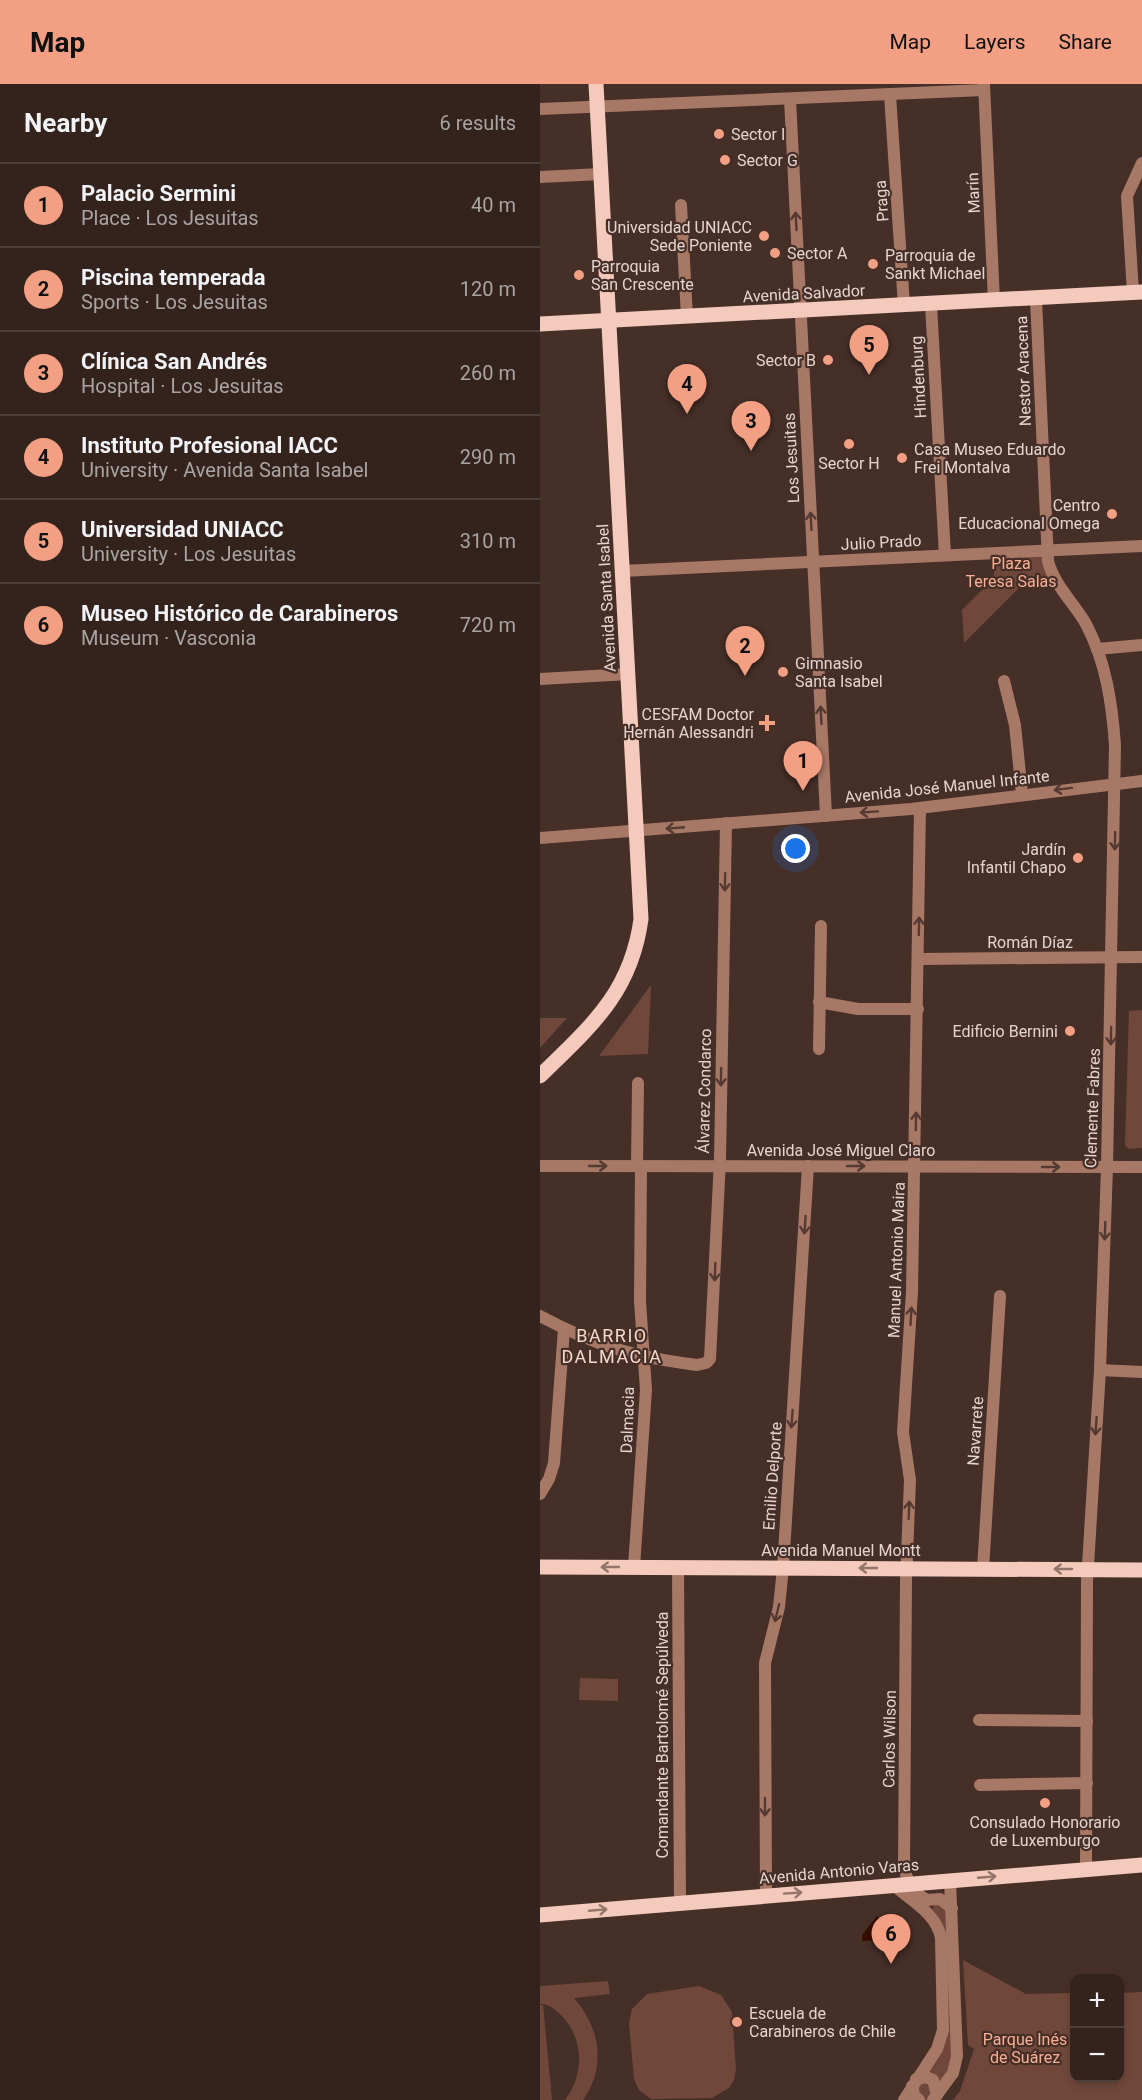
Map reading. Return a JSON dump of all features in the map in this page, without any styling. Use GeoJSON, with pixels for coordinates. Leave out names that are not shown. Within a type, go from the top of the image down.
{"type":"FeatureCollection","features":[{"type":"Feature","properties":{"kind":"main road","name":"Avenida Santa Isabel"},"geometry":{"type":"LineString","coordinates":[[540,1076],[603,1013],[617,993],[631,965],[641,919],[596,84]]}},
{"type":"Feature","properties":{"kind":"main road","name":"Avenida Salvador"},"geometry":{"type":"LineString","coordinates":[[540,324],[1137,293]]}},
{"type":"Feature","properties":{"kind":"main road","name":"Avenida Manuel Montt"},"geometry":{"type":"LineString","coordinates":[[540,1567],[1142,1570]]}},
{"type":"Feature","properties":{"kind":"main road","name":"Avenida Antonio Varas"},"geometry":{"type":"LineString","coordinates":[[540,1915],[1142,1865]]}},
{"type":"Feature","properties":{"kind":"street"},"geometry":{"type":"LineString","coordinates":[[540,110],[890,95],[984,87]]}},
{"type":"Feature","properties":{"kind":"street","name":"Marín"},"geometry":{"type":"LineString","coordinates":[[984,87],[994,301]]}},
{"type":"Feature","properties":{"kind":"street","name":"Praga"},"geometry":{"type":"LineString","coordinates":[[890,95],[904,306]]}},
{"type":"Feature","properties":{"kind":"street","name":"Los Jesuitas"},"geometry":{"type":"LineString","coordinates":[[790,99],[826,816]]}},
{"type":"Feature","properties":{"kind":"street"},"geometry":{"type":"LineString","coordinates":[[1137,293],[1127,196],[1142,163]]}},
{"type":"Feature","properties":{"kind":"street"},"geometry":{"type":"LineString","coordinates":[[540,177],[601,174]]}},
{"type":"Feature","properties":{"kind":"street"},"geometry":{"type":"LineString","coordinates":[[681,205],[687,317]]}},
{"type":"Feature","properties":{"kind":"street","name":"Nestor Aracena"},"geometry":{"type":"LineString","coordinates":[[1036,298],[1047,550]]}},
{"type":"Feature","properties":{"kind":"street","name":"Hindenburg"},"geometry":{"type":"LineString","coordinates":[[931,304],[945,555]]}},
{"type":"Feature","properties":{"kind":"street","name":"Julio Prado"},"geometry":{"type":"LineString","coordinates":[[622,571],[1142,546]]}},
{"type":"Feature","properties":{"kind":"street","name":"Clemente Fabres"},"geometry":{"type":"LineString","coordinates":[[1047,550],[1053,575],[1086,625],[1097,649],[1113,712],[1116,783],[1100,1370],[1088,1569],[1086,1869]]}},
{"type":"Feature","properties":{"kind":"street"},"geometry":{"type":"LineString","coordinates":[[1097,649],[1142,645]]}},
{"type":"Feature","properties":{"kind":"street"},"geometry":{"type":"LineString","coordinates":[[540,679],[628,674]]}},
{"type":"Feature","properties":{"kind":"street"},"geometry":{"type":"LineString","coordinates":[[1004,681],[1015,725],[1022,794]]}},
{"type":"Feature","properties":{"kind":"street","name":"Avenida José Manuel Infante"},"geometry":{"type":"LineString","coordinates":[[540,838],[920,808],[1142,781]]}},
{"type":"Feature","properties":{"kind":"street","name":"Manuel Antonio Maira"},"geometry":{"type":"LineString","coordinates":[[906,1568],[910,1480],[903,1432],[912,1312],[920,808]]}},
{"type":"Feature","properties":{"kind":"street","name":"Álvarez Condarco"},"geometry":{"type":"LineString","coordinates":[[644,1358],[697,1365],[706,1363],[710,1359],[719,1166],[726,823]]}},
{"type":"Feature","properties":{"kind":"street"},"geometry":{"type":"LineString","coordinates":[[819,1048],[821,926]]}},
{"type":"Feature","properties":{"kind":"street","name":"Román Díaz"},"geometry":{"type":"LineString","coordinates":[[918,959],[1142,957]]}},
{"type":"Feature","properties":{"kind":"street"},"geometry":{"type":"LineString","coordinates":[[819,1002],[858,1009],[918,1009]]}},
{"type":"Feature","properties":{"kind":"street","name":"Dalmacia"},"geometry":{"type":"LineString","coordinates":[[634,1567],[645,1411],[640,1300],[638,1083]]}},
{"type":"Feature","properties":{"kind":"street","name":"Avenida José Miguel Claro"},"geometry":{"type":"LineString","coordinates":[[540,1166],[1142,1167]]}},
{"type":"Feature","properties":{"kind":"street","name":"Emilio Delporte"},"geometry":{"type":"LineString","coordinates":[[766,1895],[765,1663],[779,1607],[783,1568],[808,1166]]}},
{"type":"Feature","properties":{"kind":"street","name":"Navarrete"},"geometry":{"type":"LineString","coordinates":[[983,1569],[1000,1296]]}},
{"type":"Feature","properties":{"kind":"street"},"geometry":{"type":"LineString","coordinates":[[540,1316],[614,1350],[644,1358]]}},
{"type":"Feature","properties":{"kind":"street"},"geometry":{"type":"LineString","coordinates":[[540,1494],[549,1479],[554,1463],[564,1329]]}},
{"type":"Feature","properties":{"kind":"street"},"geometry":{"type":"LineString","coordinates":[[1100,1370],[1142,1372]]}},
{"type":"Feature","properties":{"kind":"street","name":"Comandante Bartolomé Sepúlveda"},"geometry":{"type":"LineString","coordinates":[[678,1567],[680,1903]]}},
{"type":"Feature","properties":{"kind":"street","name":"Carlos Wilson"},"geometry":{"type":"LineString","coordinates":[[906,1568],[904,1866],[909,1884]]}},
{"type":"Feature","properties":{"kind":"street"},"geometry":{"type":"LineString","coordinates":[[978,1720],[1087,1721]]}},
{"type":"Feature","properties":{"kind":"street"},"geometry":{"type":"LineString","coordinates":[[980,1785],[1087,1784]]}},
{"type":"Feature","properties":{"kind":"street"},"geometry":{"type":"LineString","coordinates":[[935,2098],[952,2073],[957,2056],[950,1880]]}},
{"type":"Feature","properties":{"kind":"street"},"geometry":{"type":"LineString","coordinates":[[904,2100],[937,2049],[945,2021],[940,1932],[925,1905],[909,1884]]}},
{"type":"Feature","properties":{"kind":"street"},"geometry":{"type":"LineString","coordinates":[[893,1885],[925,1905]]}},
{"type":"Feature","properties":{"kind":"street"},"geometry":{"type":"LineString","coordinates":[[925,1905],[940,1899],[952,1908]]}},
{"type":"Feature","properties":{"kind":"street"},"geometry":{"type":"LineString","coordinates":[[914,2083],[926,2077],[933,2080],[935,2098]]}},
{"type":"Feature","properties":{"kind":"street"},"geometry":{"type":"LineString","coordinates":[[914,2083],[914,2095],[919,2100]]}},
{"type":"Feature","properties":{"kind":"green space","name":"Plaza Teresa Salas"},"geometry":{"type":"Polygon","coordinates":[[[1044,555],[1050,576],[1024,583],[964,643],[962,610],[994,578],[994,556],[1044,555]]]}},
{"type":"Feature","properties":{"kind":"green space"},"geometry":{"type":"Polygon","coordinates":[[[651,985],[648,1054],[599,1056],[651,985]]]}},
{"type":"Feature","properties":{"kind":"green space"},"geometry":{"type":"Polygon","coordinates":[[[1142,1010],[1142,1148],[1129,1149],[1125,1145],[1129,1011],[1142,1010]]]}},
{"type":"Feature","properties":{"kind":"green space"},"geometry":{"type":"Polygon","coordinates":[[[540,1018],[567,1018],[540,1048],[540,1018]]]}},
{"type":"Feature","properties":{"kind":"green space"},"geometry":{"type":"Polygon","coordinates":[[[580,1678],[618,1679],[618,1701],[579,1700],[580,1678]]]}},
{"type":"Feature","properties":{"kind":"green space"},"geometry":{"type":"Polygon","coordinates":[[[942,1904],[949,1908],[953,2032],[950,2068],[928,2100],[909,2100],[947,2035],[949,2025],[946,1946],[932,1909],[935,1905],[942,1904]]]}},
{"type":"Feature","properties":{"kind":"green space","name":"Parque Inés de Suárez"},"geometry":{"type":"Polygon","coordinates":[[[963,1960],[1026,1994],[1070,1993],[1070,2082],[1124,2082],[1124,1993],[1142,1992],[1142,2100],[953,2100],[960,2091],[974,2049],[968,2045],[963,1960]]]}},
{"type":"Feature","properties":{"kind":"green space"},"geometry":{"type":"Polygon","coordinates":[[[608,1981],[610,1994],[574,1998],[595,2034],[598,2061],[591,2087],[583,2100],[565,2100],[572,2090],[579,2067],[577,2044],[574,2033],[560,2014],[548,2005],[540,2004],[540,1986],[608,1981]]]}},
{"type":"Feature","properties":{"kind":"green space"},"geometry":{"type":"Polygon","coordinates":[[[699,1986],[721,1995],[732,2012],[736,2069],[734,2080],[729,2088],[712,2098],[651,2099],[639,2090],[634,2079],[629,2023],[632,2009],[647,1994],[699,1986]]]}},
{"type":"Feature","properties":{"kind":"green space"},"geometry":{"type":"Polygon","coordinates":[[[540,2005],[543,2005],[552,2100],[540,2100],[540,2005]]]}},
{"type":"Feature","properties":{"kind":"shaded area"},"geometry":{"type":"Polygon","coordinates":[[[877,1916],[904,1937],[902,1939],[862,1941],[862,1935],[877,1916]]]}},
{"type":"Feature","properties":{"kind":"place","name":"Sector I"},"geometry":{"type":"Point","coordinates":[719,134]}},
{"type":"Feature","properties":{"kind":"place","name":"Sector G"},"geometry":{"type":"Point","coordinates":[725,160]}},
{"type":"Feature","properties":{"kind":"place","name":"Universidad UNIACC Sede Poniente"},"geometry":{"type":"Point","coordinates":[764,236]}},
{"type":"Feature","properties":{"kind":"place","name":"Sector A"},"geometry":{"type":"Point","coordinates":[775,253]}},
{"type":"Feature","properties":{"kind":"place","name":"Parroquia de Sankt Michael"},"geometry":{"type":"Point","coordinates":[873,264]}},
{"type":"Feature","properties":{"kind":"place","name":"Parroquia San Crescente"},"geometry":{"type":"Point","coordinates":[579,275]}},
{"type":"Feature","properties":{"kind":"place","name":"Sector B"},"geometry":{"type":"Point","coordinates":[828,360]}},
{"type":"Feature","properties":{"kind":"place","name":"Universidad UNIACC"},"geometry":{"type":"Point","coordinates":[869,375]}},
{"type":"Feature","properties":{"kind":"place","name":"Instituto Profesional IACC"},"geometry":{"type":"Point","coordinates":[687,414]}},
{"type":"Feature","properties":{"kind":"place","name":"Sector H"},"geometry":{"type":"Point","coordinates":[849,444]}},
{"type":"Feature","properties":{"kind":"place","name":"Clínica San Andrés"},"geometry":{"type":"Point","coordinates":[751,451]}},
{"type":"Feature","properties":{"kind":"place","name":"Casa Museo Eduardo Frei Montalva"},"geometry":{"type":"Point","coordinates":[902,458]}},
{"type":"Feature","properties":{"kind":"place","name":"Centro Educacional Omega"},"geometry":{"type":"Point","coordinates":[1112,514]}},
{"type":"Feature","properties":{"kind":"place","name":"Gimnasio Santa Isabel"},"geometry":{"type":"Point","coordinates":[783,672]}},
{"type":"Feature","properties":{"kind":"place","name":"Piscina temperada"},"geometry":{"type":"Point","coordinates":[745,676]}},
{"type":"Feature","properties":{"kind":"place","name":"CESFAM Doctor Hernán Alessandri"},"geometry":{"type":"Point","coordinates":[767,723]}},
{"type":"Feature","properties":{"kind":"place","name":"Palacio Sermini"},"geometry":{"type":"Point","coordinates":[803,791]}},
{"type":"Feature","properties":{"kind":"place","name":"Jardín Infantil Chapo"},"geometry":{"type":"Point","coordinates":[1078,858]}},
{"type":"Feature","properties":{"kind":"place","name":"Edificio Bernini"},"geometry":{"type":"Point","coordinates":[1070,1031]}},
{"type":"Feature","properties":{"kind":"place","name":"Consulado Honorario de Luxemburgo"},"geometry":{"type":"Point","coordinates":[1045,1803]}},
{"type":"Feature","properties":{"kind":"place","name":"Museo Histórico de Carabineros"},"geometry":{"type":"Point","coordinates":[891,1964]}},
{"type":"Feature","properties":{"kind":"place","name":"Escuela de Carabineros de Chile"},"geometry":{"type":"Point","coordinates":[737,2022]}},
{"type":"Feature","properties":{"kind":"district","name":"BARRIO DALMACIA"},"geometry":{"type":"Point","coordinates":[612,1346]}}]}
